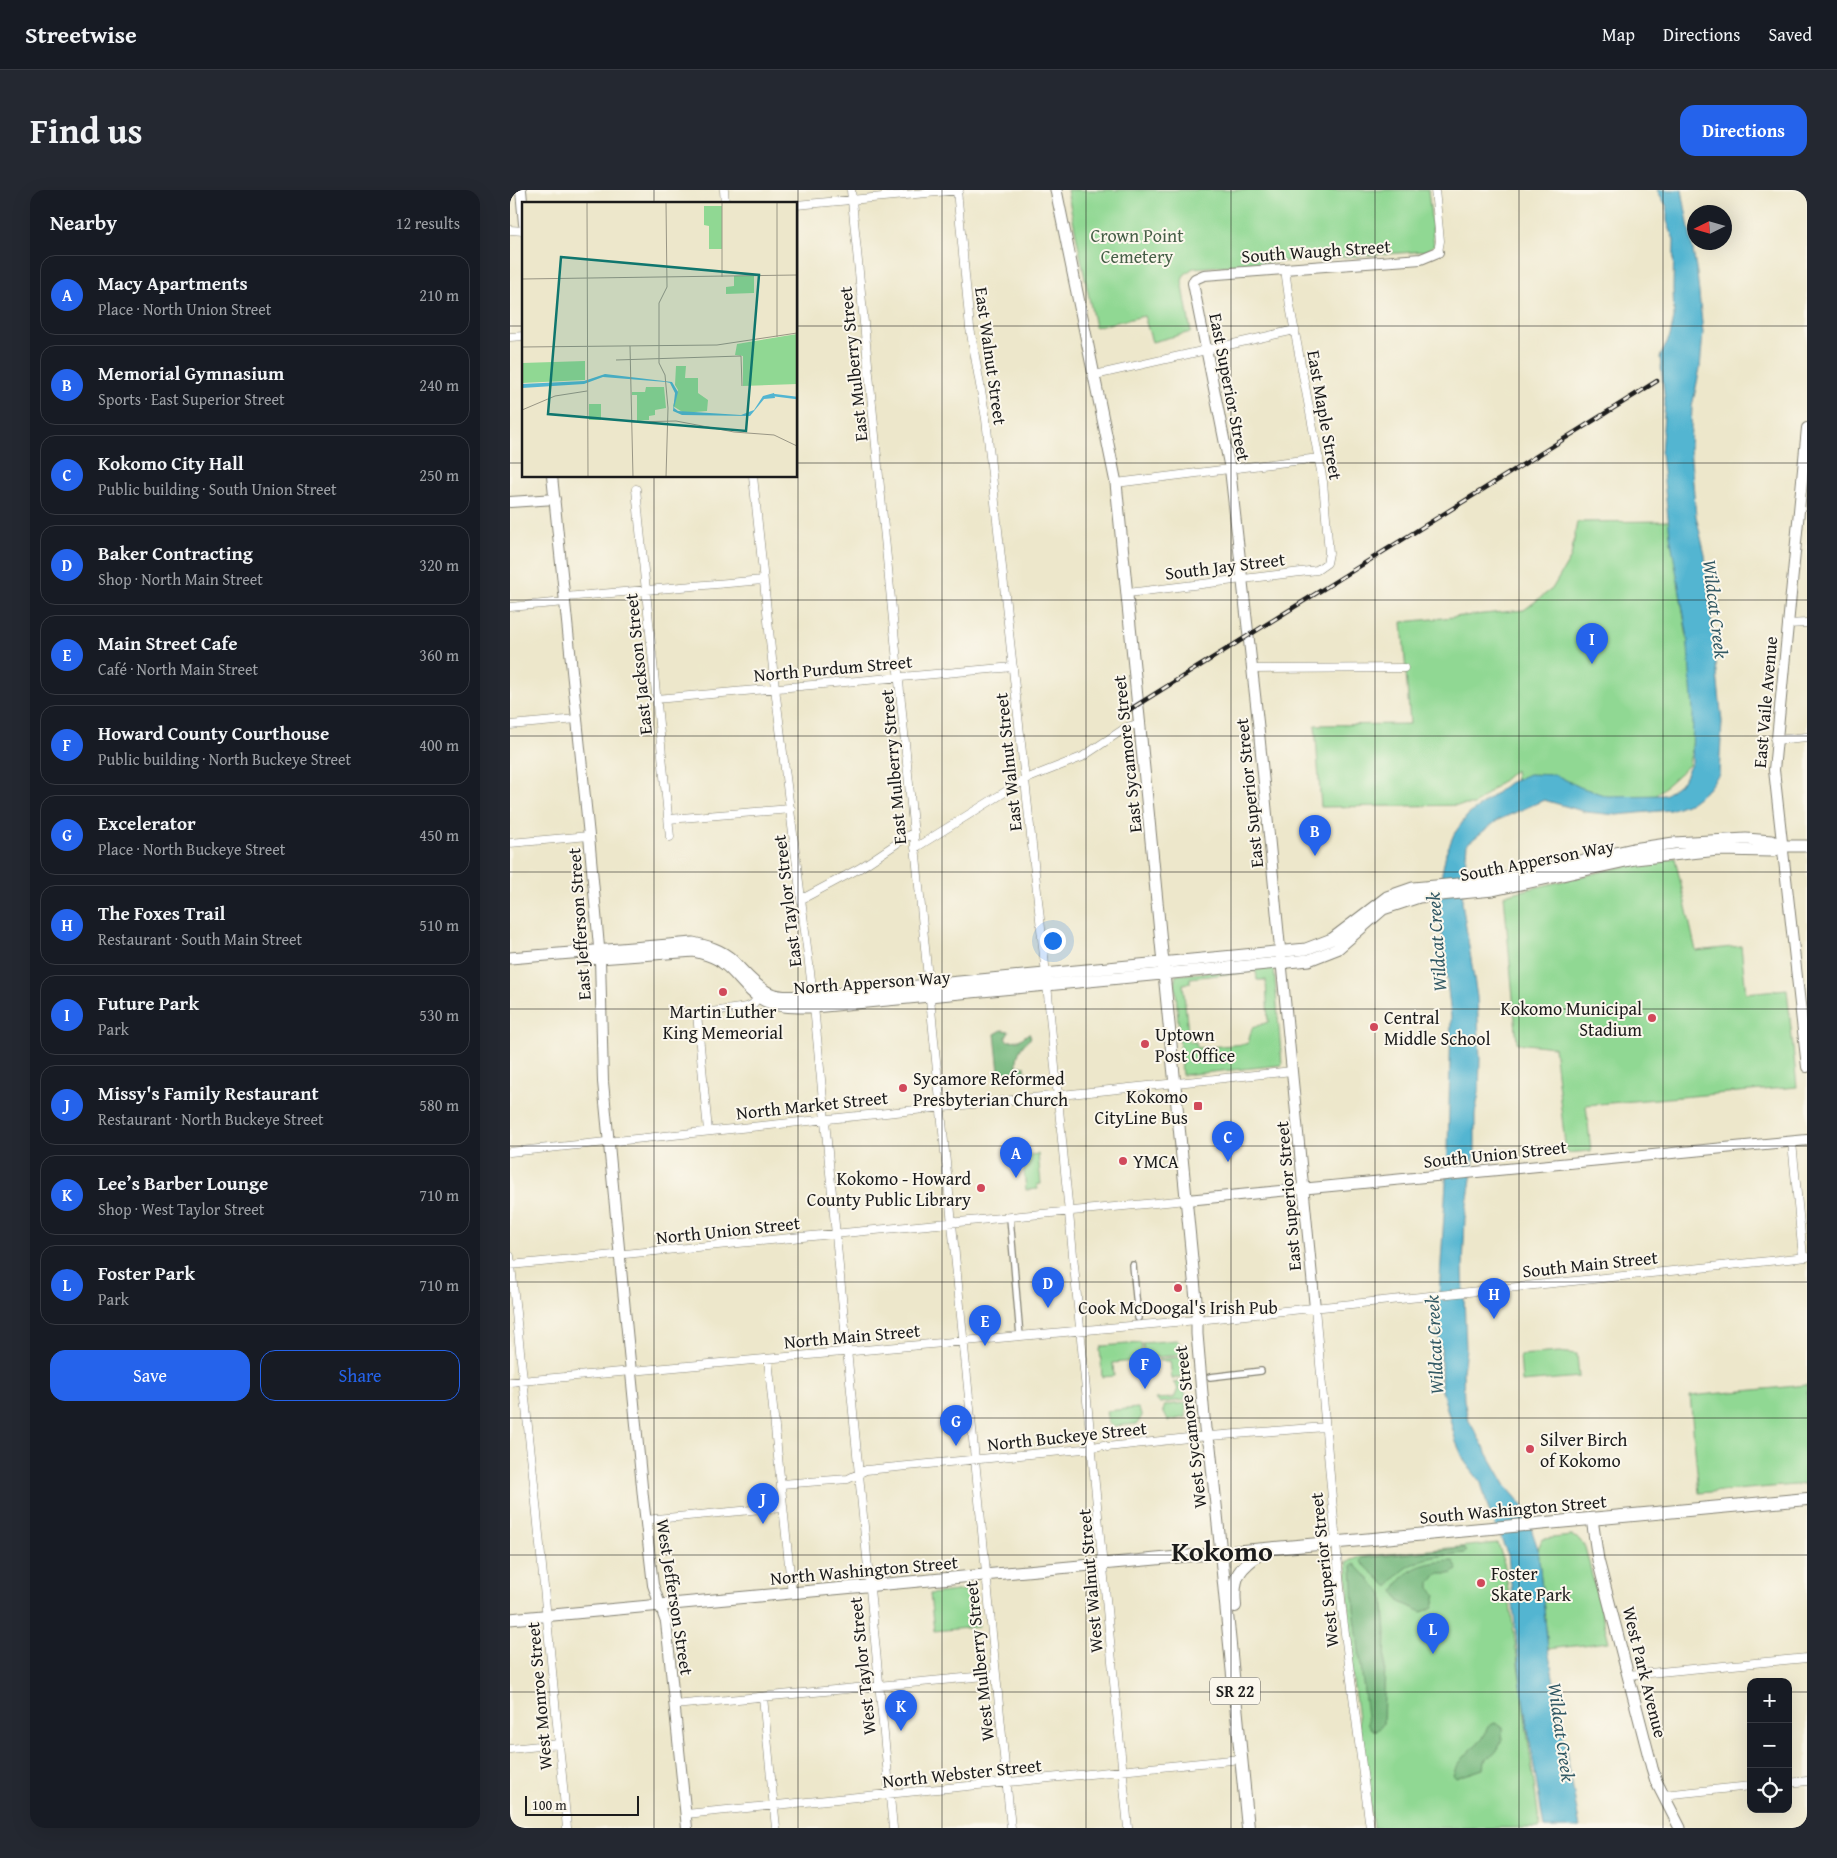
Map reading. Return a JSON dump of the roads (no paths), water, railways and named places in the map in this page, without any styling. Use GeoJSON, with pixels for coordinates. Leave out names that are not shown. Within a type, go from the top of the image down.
{"type":"FeatureCollection","features":[{"type":"Feature","properties":{"kind":"main road","name":"East Sycamore Street"},"geometry":{"type":"LineString","coordinates":[[1056,190],[1116,484],[1165,967],[1197,1320]]}},
{"type":"Feature","properties":{"kind":"main road","name":"South Apperson Way"},"geometry":{"type":"LineString","coordinates":[[1165,967],[1281,957],[1309,960],[1336,949],[1383,909],[1419,892],[1489,886],[1634,859],[1718,850],[1773,851],[1783,846],[1807,846]]}},
{"type":"Feature","properties":{"kind":"main road","name":"North Apperson Way"},"geometry":{"type":"LineString","coordinates":[[510,966],[681,942],[708,946],[731,958],[761,994],[786,1006],[1165,967]]}},
{"type":"Feature","properties":{"kind":"main road","name":"North Apperson Way"},"geometry":{"type":"LineString","coordinates":[[510,958],[600,954]]}},
{"type":"Feature","properties":{"kind":"main road","name":"West Sycamore Street"},"geometry":{"type":"LineString","coordinates":[[1197,1320],[1205,1429],[1208,1437],[1221,1553],[1248,1828]]}},
{"type":"Feature","properties":{"kind":"main road","name":"South Washington Street"},"geometry":{"type":"LineString","coordinates":[[1221,1553],[1336,1544],[1807,1499]]}},
{"type":"Feature","properties":{"kind":"main road","name":"West Park Avenue"},"geometry":{"type":"LineString","coordinates":[[1592,1519],[1598,1560],[1652,1768],[1680,1828]]}},
{"type":"Feature","properties":{"kind":"main road"},"geometry":{"type":"LineString","coordinates":[[1232,1656],[1236,1577],[1246,1563],[1266,1549]]}},
{"type":"Feature","properties":{"kind":"main road","name":"North Washington Street"},"geometry":{"type":"LineString","coordinates":[[510,1619],[1221,1553]]}},
{"type":"Feature","properties":{"kind":"street","name":"East Mulberry Street"},"geometry":{"type":"LineString","coordinates":[[851,190],[900,678],[963,1341]]}},
{"type":"Feature","properties":{"kind":"street"},"geometry":{"type":"LineString","coordinates":[[798,205],[958,190]]}},
{"type":"Feature","properties":{"kind":"street","name":"East Walnut Street"},"geometry":{"type":"LineString","coordinates":[[958,190],[970,328],[986,419],[1026,779],[1082,1331]]}},
{"type":"Feature","properties":{"kind":"street"},"geometry":{"type":"LineString","coordinates":[[1435,190],[1440,241],[1438,252]]}},
{"type":"Feature","properties":{"kind":"street","name":"South Waugh Street"},"geometry":{"type":"LineString","coordinates":[[1195,278],[1204,275],[1421,259],[1438,252]]}},
{"type":"Feature","properties":{"kind":"street","name":"East Maple Street"},"geometry":{"type":"LineString","coordinates":[[1286,269],[1294,330],[1319,458],[1329,553],[1325,566]]}},
{"type":"Feature","properties":{"kind":"street","name":"East Superior Street"},"geometry":{"type":"LineString","coordinates":[[1195,278],[1193,283],[1195,297],[1230,469],[1252,669],[1315,1308]]}},
{"type":"Feature","properties":{"kind":"street"},"geometry":{"type":"LineString","coordinates":[[1095,375],[1294,330]]}},
{"type":"Feature","properties":{"kind":"street","name":"East Vaile Avenue"},"geometry":{"type":"LineString","coordinates":[[1807,428],[1803,508],[1787,624],[1775,740],[1774,770],[1803,991],[1807,1067]]}},
{"type":"Feature","properties":{"kind":"street"},"geometry":{"type":"LineString","coordinates":[[1116,484],[1319,458]]}},
{"type":"Feature","properties":{"kind":"street","name":"East Jefferson Street"},"geometry":{"type":"LineString","coordinates":[[552,478],[590,836],[600,954],[602,1082],[632,1371]]}},
{"type":"Feature","properties":{"kind":"street","name":"East Taylor Street"},"geometry":{"type":"LineString","coordinates":[[753,478],[775,688],[813,1002],[846,1352]]}},
{"type":"Feature","properties":{"kind":"street","name":"East Jackson Street"},"geometry":{"type":"LineString","coordinates":[[636,489],[670,837]]}},
{"type":"Feature","properties":{"kind":"street"},"geometry":{"type":"LineString","coordinates":[[510,502],[555,499]]}},
{"type":"Feature","properties":{"kind":"street","name":"South Jay Street"},"geometry":{"type":"LineString","coordinates":[[1128,593],[1317,570],[1325,566]]}},
{"type":"Feature","properties":{"kind":"street"},"geometry":{"type":"LineString","coordinates":[[510,607],[646,590],[763,580]]}},
{"type":"Feature","properties":{"kind":"street"},"geometry":{"type":"LineString","coordinates":[[1787,624],[1807,623]]}},
{"type":"Feature","properties":{"kind":"street","name":"North Purdum Street"},"geometry":{"type":"LineString","coordinates":[[656,699],[1013,667]]}},
{"type":"Feature","properties":{"kind":"street"},"geometry":{"type":"LineString","coordinates":[[1252,669],[1404,668]]}},
{"type":"Feature","properties":{"kind":"street"},"geometry":{"type":"LineString","coordinates":[[510,724],[577,719]]}},
{"type":"Feature","properties":{"kind":"street"},"geometry":{"type":"LineString","coordinates":[[915,848],[1026,779],[1082,757],[1127,728],[1141,723]]}},
{"type":"Feature","properties":{"kind":"street"},"geometry":{"type":"LineString","coordinates":[[1775,740],[1807,737]]}},
{"type":"Feature","properties":{"kind":"street"},"geometry":{"type":"LineString","coordinates":[[669,819],[790,808]]}},
{"type":"Feature","properties":{"kind":"street"},"geometry":{"type":"LineString","coordinates":[[802,899],[860,868],[914,832]]}},
{"type":"Feature","properties":{"kind":"street"},"geometry":{"type":"LineString","coordinates":[[510,843],[590,836]]}},
{"type":"Feature","properties":{"kind":"street"},"geometry":{"type":"LineString","coordinates":[[708,1131],[697,1014],[747,1007],[761,994]]}},
{"type":"Feature","properties":{"kind":"street","name":"North Market Street"},"geometry":{"type":"LineString","coordinates":[[510,1152],[1292,1071]]}},
{"type":"Feature","properties":{"kind":"street","name":"South Union Street"},"geometry":{"type":"LineString","coordinates":[[1187,1200],[1807,1140]]}},
{"type":"Feature","properties":{"kind":"street"},"geometry":{"type":"LineString","coordinates":[[1792,1142],[1805,1257]]}},
{"type":"Feature","properties":{"kind":"street","name":"North Union Street"},"geometry":{"type":"LineString","coordinates":[[510,1262],[620,1255],[1187,1200]]}},
{"type":"Feature","properties":{"kind":"street"},"geometry":{"type":"LineString","coordinates":[[1010,1218],[1020,1336]]}},
{"type":"Feature","properties":{"kind":"street","name":"South Main Street"},"geometry":{"type":"LineString","coordinates":[[1197,1320],[1805,1257]]}},
{"type":"Feature","properties":{"kind":"street","name":"West Monroe Street"},"geometry":{"type":"LineString","coordinates":[[510,1262],[524,1381],[567,1828]]}},
{"type":"Feature","properties":{"kind":"street"},"geometry":{"type":"LineString","coordinates":[[1133,1265],[1138,1318]]}},
{"type":"Feature","properties":{"kind":"street","name":"West Superior Street"},"geometry":{"type":"LineString","coordinates":[[1315,1308],[1342,1610],[1370,1828]]}},
{"type":"Feature","properties":{"kind":"street","name":"North Main Street"},"geometry":{"type":"LineString","coordinates":[[510,1382],[1197,1320]]}},
{"type":"Feature","properties":{"kind":"street","name":"West Walnut Street"},"geometry":{"type":"LineString","coordinates":[[1082,1331],[1128,1828]]}},
{"type":"Feature","properties":{"kind":"street","name":"West Mulberry Street"},"geometry":{"type":"LineString","coordinates":[[963,1341],[1011,1828]]}},
{"type":"Feature","properties":{"kind":"street","name":"West Taylor Street"},"geometry":{"type":"LineString","coordinates":[[846,1352],[893,1828]]}},
{"type":"Feature","properties":{"kind":"street"},"geometry":{"type":"LineString","coordinates":[[768,1359],[792,1594]]}},
{"type":"Feature","properties":{"kind":"street","name":"West Jefferson Street"},"geometry":{"type":"LineString","coordinates":[[632,1371],[645,1520],[653,1585],[666,1622],[687,1828]]}},
{"type":"Feature","properties":{"kind":"street"},"geometry":{"type":"LineString","coordinates":[[1210,1377],[1261,1371]]}},
{"type":"Feature","properties":{"kind":"street","name":"North Buckeye Street"},"geometry":{"type":"LineString","coordinates":[[781,1484],[848,1479],[866,1470],[1092,1448],[1104,1445],[1108,1447],[1325,1428]]}},
{"type":"Feature","properties":{"kind":"street"},"geometry":{"type":"LineString","coordinates":[[645,1520],[783,1507]]}},
{"type":"Feature","properties":{"kind":"street"},"geometry":{"type":"LineString","coordinates":[[1628,1675],[1807,1658]]}},
{"type":"Feature","properties":{"kind":"street"},"geometry":{"type":"LineString","coordinates":[[674,1705],[996,1675]]}},
{"type":"Feature","properties":{"kind":"street"},"geometry":{"type":"LineString","coordinates":[[763,1697],[776,1828]]}},
{"type":"Feature","properties":{"kind":"street"},"geometry":{"type":"LineString","coordinates":[[510,1749],[558,1744]]}},
{"type":"Feature","properties":{"kind":"street","name":"North Webster Street"},"geometry":{"type":"LineString","coordinates":[[686,1814],[1241,1760]]}},
{"type":"Feature","properties":{"kind":"street"},"geometry":{"type":"LineString","coordinates":[[1792,1783],[1807,1781]]}},
{"type":"Feature","properties":{"kind":"street"},"geometry":{"type":"LineString","coordinates":[[1663,1795],[1747,1786]]}},
{"type":"Feature","properties":{"kind":"water","name":"Wildcat Creek"},"geometry":{"type":"Polygon","coordinates":[[[1657,190],[1682,190],[1687,218],[1687,250],[1693,250],[1703,333],[1700,368],[1692,407],[1690,449],[1696,516],[1705,555],[1722,722],[1719,774],[1708,789],[1691,802],[1670,810],[1617,815],[1586,812],[1544,800],[1498,820],[1467,844],[1462,902],[1477,997],[1480,1059],[1479,1093],[1475,1114],[1475,1153],[1465,1218],[1463,1268],[1466,1349],[1463,1371],[1464,1400],[1468,1419],[1506,1486],[1524,1507],[1538,1549],[1548,1649],[1580,1828],[1544,1828],[1522,1693],[1508,1555],[1488,1508],[1481,1483],[1465,1462],[1456,1442],[1441,1387],[1441,1349],[1437,1327],[1448,1150],[1451,1017],[1439,907],[1441,878],[1446,853],[1454,834],[1467,816],[1509,783],[1529,774],[1556,775],[1580,787],[1607,796],[1665,795],[1683,781],[1692,762],[1693,712],[1687,633],[1670,536],[1661,453],[1665,403],[1660,357],[1670,336],[1674,318],[1674,240],[1667,221],[1667,207],[1657,190]]]}},
{"type":"Feature","properties":{"kind":"railway"},"geometry":{"type":"LineString","coordinates":[[1121,715],[1657,381]]}},
{"type":"Feature","properties":{"kind":"place","name":"Future Park"},"geometry":{"type":"Point","coordinates":[1592,664]}},
{"type":"Feature","properties":{"kind":"place","name":"Memorial Gymnasium"},"geometry":{"type":"Point","coordinates":[1315,856]}},
{"type":"Feature","properties":{"kind":"place","name":"Martin Luther King Memeorial"},"geometry":{"type":"Point","coordinates":[723,992]}},
{"type":"Feature","properties":{"kind":"place","name":"Kokomo Municipal Stadium"},"geometry":{"type":"Point","coordinates":[1652,1018]}},
{"type":"Feature","properties":{"kind":"place","name":"Central Middle School"},"geometry":{"type":"Point","coordinates":[1374,1027]}},
{"type":"Feature","properties":{"kind":"place","name":"Uptown Post Office"},"geometry":{"type":"Point","coordinates":[1145,1044]}},
{"type":"Feature","properties":{"kind":"place","name":"Sycamore Reformed Presbyterian Church"},"geometry":{"type":"Point","coordinates":[903,1088]}},
{"type":"Feature","properties":{"kind":"place","name":"Kokomo CityLine Bus"},"geometry":{"type":"Point","coordinates":[1198,1106]}},
{"type":"Feature","properties":{"kind":"place","name":"YMCA"},"geometry":{"type":"Point","coordinates":[1123,1161]}},
{"type":"Feature","properties":{"kind":"place","name":"Kokomo City Hall"},"geometry":{"type":"Point","coordinates":[1228,1162]}},
{"type":"Feature","properties":{"kind":"place","name":"Macy Apartments"},"geometry":{"type":"Point","coordinates":[1016,1178]}},
{"type":"Feature","properties":{"kind":"place","name":"Kokomo - Howard County Public Library"},"geometry":{"type":"Point","coordinates":[981,1188]}},
{"type":"Feature","properties":{"kind":"place","name":"Cook McDoogal's Irish Pub"},"geometry":{"type":"Point","coordinates":[1178,1288]}},
{"type":"Feature","properties":{"kind":"place","name":"Baker Contracting"},"geometry":{"type":"Point","coordinates":[1048,1308]}},
{"type":"Feature","properties":{"kind":"place","name":"The Foxes Trail"},"geometry":{"type":"Point","coordinates":[1494,1319]}},
{"type":"Feature","properties":{"kind":"place","name":"Main Street Cafe"},"geometry":{"type":"Point","coordinates":[985,1346]}},
{"type":"Feature","properties":{"kind":"place","name":"Howard County Courthouse"},"geometry":{"type":"Point","coordinates":[1145,1389]}},
{"type":"Feature","properties":{"kind":"place","name":"Excelerator"},"geometry":{"type":"Point","coordinates":[956,1446]}},
{"type":"Feature","properties":{"kind":"place","name":"Silver Birch of Kokomo"},"geometry":{"type":"Point","coordinates":[1530,1449]}},
{"type":"Feature","properties":{"kind":"place","name":"Missy's Family Restaurant"},"geometry":{"type":"Point","coordinates":[763,1524]}},
{"type":"Feature","properties":{"kind":"place","name":"Foster Skate Park"},"geometry":{"type":"Point","coordinates":[1481,1583]}},
{"type":"Feature","properties":{"kind":"place","name":"Foster Park"},"geometry":{"type":"Point","coordinates":[1433,1654]}},
{"type":"Feature","properties":{"kind":"place","name":"Lee’s Barber Lounge"},"geometry":{"type":"Point","coordinates":[901,1731]}},
{"type":"Feature","properties":{"kind":"district","name":"Kokomo"},"geometry":{"type":"Point","coordinates":[1222,1550]}},
{"type":"Feature","properties":{"kind":"park label","name":"Crown Point Cemetery"},"geometry":{"type":"Point","coordinates":[1137,245]}}]}
